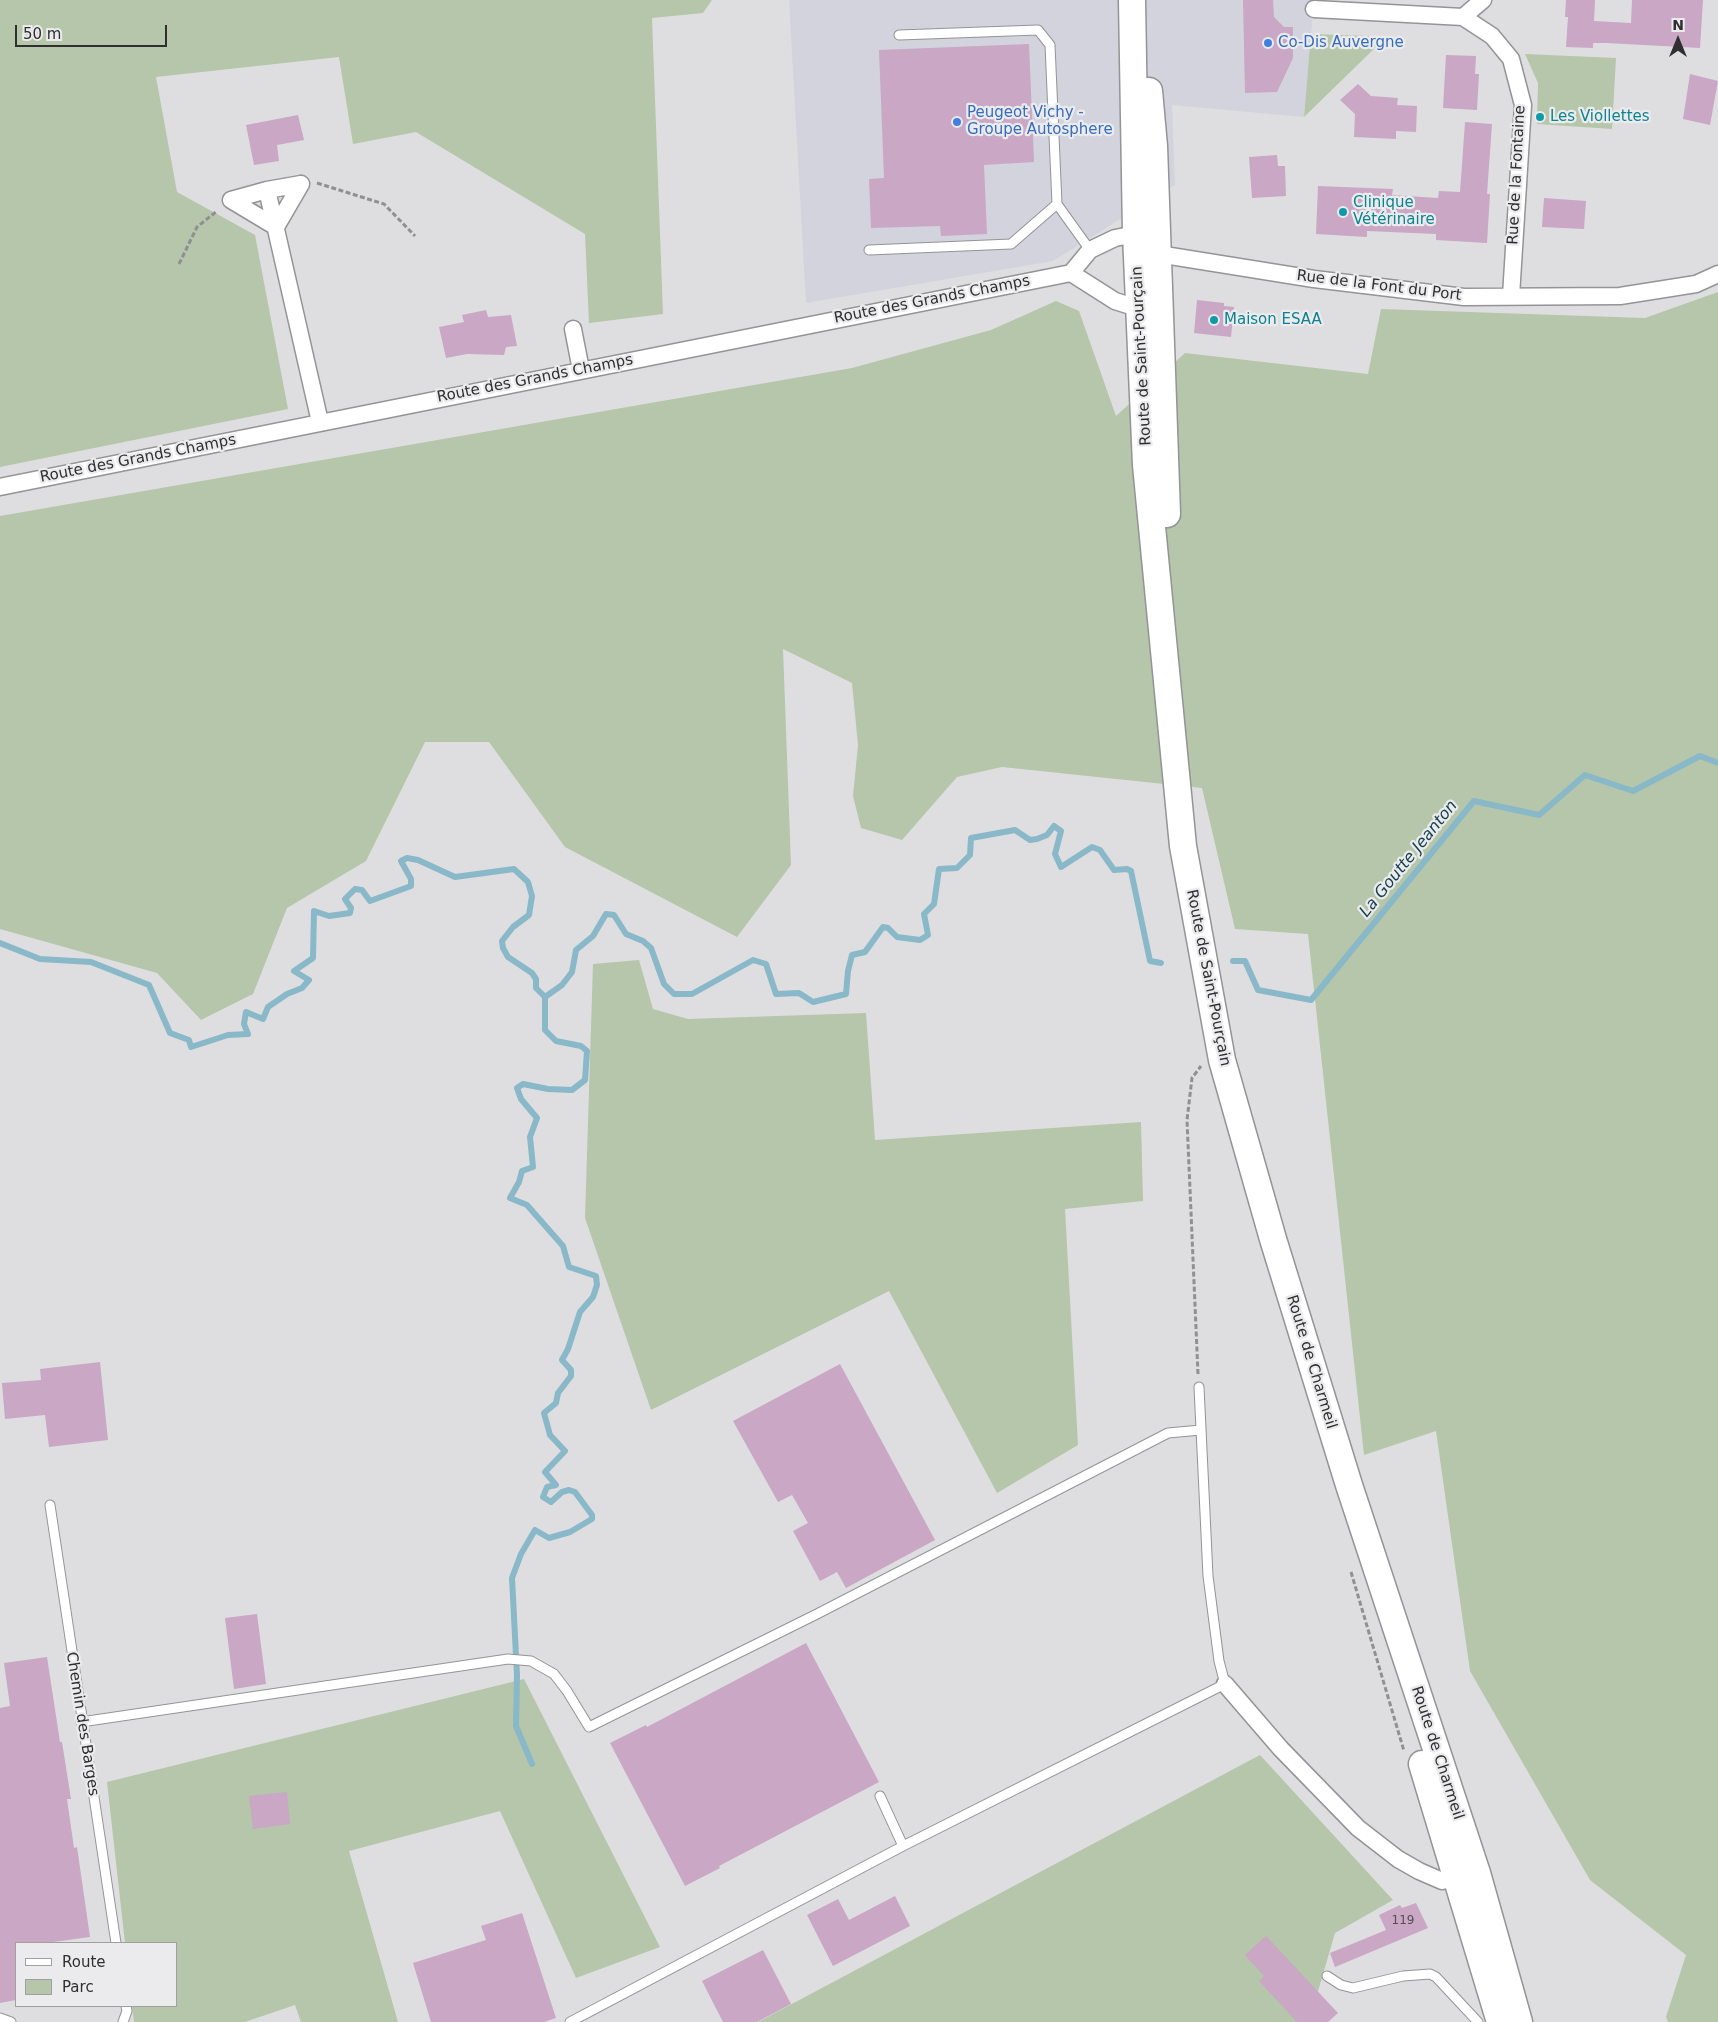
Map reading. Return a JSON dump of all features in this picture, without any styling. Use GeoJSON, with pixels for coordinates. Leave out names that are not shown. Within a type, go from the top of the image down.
{"type":"FeatureCollection","features":[{"type":"Feature","properties":{"kind":"main road","name":"Route de Saint-Pourçain"},"geometry":{"type":"LineString","coordinates":[[1132,0],[1136,234],[1150,308]]}},
{"type":"Feature","properties":{"kind":"main road","name":"Route de Saint-Pourçain"},"geometry":{"type":"LineString","coordinates":[[1140,0],[1154,146],[1158,254],[1150,308],[1146,465],[1182,846],[1220,1050],[1273,1239]]}},
{"type":"Feature","properties":{"kind":"main road","name":"Route de Charmeil"},"geometry":{"type":"LineString","coordinates":[[1273,1239],[1349,1485],[1384,1634],[1466,1876],[1500,2020]]}},
{"type":"Feature","properties":{"kind":"street"},"geometry":{"type":"LineString","coordinates":[[1463,17],[1483,0]]}},
{"type":"Feature","properties":{"kind":"street","name":"Rue de la Fontaine"},"geometry":{"type":"LineString","coordinates":[[1314,8],[1463,17],[1492,36],[1511,59],[1523,105],[1511,296]]}},
{"type":"Feature","properties":{"kind":"street"},"geometry":{"type":"LineString","coordinates":[[231,200],[267,190],[301,184]]}},
{"type":"Feature","properties":{"kind":"street"},"geometry":{"type":"LineString","coordinates":[[276,227],[301,184]]}},
{"type":"Feature","properties":{"kind":"street"},"geometry":{"type":"LineString","coordinates":[[267,190],[320,422]]}},
{"type":"Feature","properties":{"kind":"street"},"geometry":{"type":"LineString","coordinates":[[231,200],[276,227]]}},
{"type":"Feature","properties":{"kind":"street"},"geometry":{"type":"LineString","coordinates":[[1150,308],[1115,301],[1070,273],[1090,250],[1115,238],[1136,234],[1158,254]]}},
{"type":"Feature","properties":{"kind":"street","name":"Rue de la Font du Port"},"geometry":{"type":"LineString","coordinates":[[1158,254],[1314,279],[1464,297],[1620,296],[1696,284],[1718,274]]}},
{"type":"Feature","properties":{"kind":"street","name":"Route des Grands Champs"},"geometry":{"type":"LineString","coordinates":[[0,487],[1070,273]]}},
{"type":"Feature","properties":{"kind":"street"},"geometry":{"type":"LineString","coordinates":[[573,329],[581,370]]}},
{"type":"Feature","properties":{"kind":"street"},"geometry":{"type":"LineString","coordinates":[[1225,1684],[1281,1749],[1358,1828],[1418,1872],[1438,1880],[1466,1876]]}},
{"type":"Feature","properties":{"kind":"lane"},"geometry":{"type":"LineString","coordinates":[[899,35],[1038,30],[1050,45],[1057,204],[1090,250]]}},
{"type":"Feature","properties":{"kind":"lane"},"geometry":{"type":"LineString","coordinates":[[869,250],[1011,244],[1057,204]]}},
{"type":"Feature","properties":{"kind":"lane"},"geometry":{"type":"LineString","coordinates":[[570,2022],[903,1846],[1225,1684],[1219,1661],[1208,1576],[1199,1387]]}},
{"type":"Feature","properties":{"kind":"lane"},"geometry":{"type":"LineString","coordinates":[[81,1722],[508,1659],[531,1662],[554,1674],[589,1727],[817,1614],[1168,1433],[1201,1430]]}},
{"type":"Feature","properties":{"kind":"lane","name":"Chemin des Barges"},"geometry":{"type":"LineString","coordinates":[[50,1505],[81,1722],[116,1942]]}},
{"type":"Feature","properties":{"kind":"lane"},"geometry":{"type":"LineString","coordinates":[[880,1796],[903,1846]]}},
{"type":"Feature","properties":{"kind":"lane"},"geometry":{"type":"LineString","coordinates":[[1327,1976],[1341,1986],[1353,1988],[1403,1976],[1430,1974],[1500,2020]]}},
{"type":"Feature","properties":{"kind":"lane"},"geometry":{"type":"LineString","coordinates":[[123,2022],[127,2011],[126,2007]]}},
{"type":"Feature","properties":{"kind":"lane"},"geometry":{"type":"LineString","coordinates":[[0,2018],[11,2022]]}},
{"type":"Feature","properties":{"kind":"path"},"geometry":{"type":"LineString","coordinates":[[301,184],[312,182],[384,204],[415,236]]}},
{"type":"Feature","properties":{"kind":"path"},"geometry":{"type":"LineString","coordinates":[[179,264],[197,227],[231,200]]}},
{"type":"Feature","properties":{"kind":"path"},"geometry":{"type":"LineString","coordinates":[[1199,1387],[1186,1120],[1192,1078],[1204,1062]]}},
{"type":"Feature","properties":{"kind":"shaded area"},"geometry":{"type":"Polygon","coordinates":[[[789,0],[1314,0],[1304,117],[1172,105],[1175,185],[1053,261],[806,303],[789,0]]]}},
{"type":"Feature","properties":{"kind":"green space"},"geometry":{"type":"Polygon","coordinates":[[[0,0],[712,0],[703,13],[652,18],[663,314],[589,323],[585,234],[416,132],[353,144],[339,57],[156,77],[177,192],[255,235],[288,409],[0,467],[0,0]]]}},
{"type":"Feature","properties":{"kind":"green space"},"geometry":{"type":"Polygon","coordinates":[[[1311,34],[1369,36],[1378,45],[1304,117],[1311,34]]]}},
{"type":"Feature","properties":{"kind":"green space"},"geometry":{"type":"Polygon","coordinates":[[[1525,54],[1616,58],[1612,129],[1537,124],[1538,83],[1525,54]]]}},
{"type":"Feature","properties":{"kind":"green space"},"geometry":{"type":"Polygon","coordinates":[[[1718,292],[1718,2022],[1668,2022],[1666,2017],[1686,1955],[1590,1880],[1470,1671],[1436,1431],[1364,1455],[1308,934],[1235,929],[1202,788],[1002,767],[957,777],[902,840],[861,828],[853,796],[858,745],[852,683],[783,649],[791,865],[737,937],[565,847],[489,742],[425,742],[366,861],[287,908],[253,994],[201,1020],[157,973],[0,929],[0,516],[852,368],[991,330],[1056,301],[1079,311],[1116,416],[1185,353],[1368,374],[1381,309],[1645,318],[1718,292]]]}},
{"type":"Feature","properties":{"kind":"green space"},"geometry":{"type":"Polygon","coordinates":[[[639,960],[653,1009],[688,1019],[866,1013],[875,1140],[1141,1122],[1143,1201],[1065,1209],[1078,1445],[997,1493],[889,1291],[651,1410],[585,1218],[593,964],[639,960]]]}},
{"type":"Feature","properties":{"kind":"green space"},"geometry":{"type":"Polygon","coordinates":[[[524,1679],[660,1947],[576,1978],[500,1811],[349,1851],[398,2022],[301,2022],[295,2005],[245,2022],[134,2022],[132,2007],[178,2007],[178,1942],[125,1942],[107,1782],[524,1679]]]}},
{"type":"Feature","properties":{"kind":"green space"},"geometry":{"type":"Polygon","coordinates":[[[1260,1755],[1393,1900],[1335,1933],[1309,2022],[758,2022],[1260,1755]]]}},
{"type":"Feature","properties":{"kind":"building","name":"Co-Dis Auvergne"},"geometry":{"type":"Polygon","coordinates":[[[1243,0],[1273,0],[1274,17],[1284,27],[1293,27],[1293,58],[1277,92],[1245,93],[1243,0]]]}},
{"type":"Feature","properties":{"kind":"building"},"geometry":{"type":"Polygon","coordinates":[[[1566,0],[1595,0],[1594,21],[1631,23],[1632,0],[1703,0],[1700,48],[1606,43],[1593,43],[1593,48],[1566,47],[1568,17],[1565,17],[1566,0]]]}},
{"type":"Feature","properties":{"kind":"building","name":"Peugeot Vichy - Groupe Autosphere"},"geometry":{"type":"Polygon","coordinates":[[[1029,44],[1034,162],[984,165],[987,234],[941,236],[940,226],[871,228],[869,179],[884,178],[879,50],[1029,44]]]}},
{"type":"Feature","properties":{"kind":"building"},"geometry":{"type":"Polygon","coordinates":[[[1446,55],[1476,56],[1475,74],[1479,74],[1477,110],[1443,108],[1446,55]]]}},
{"type":"Feature","properties":{"kind":"building"},"geometry":{"type":"Polygon","coordinates":[[[1690,74],[1718,81],[1710,125],[1683,119],[1690,74]]]}},
{"type":"Feature","properties":{"kind":"building"},"geometry":{"type":"Polygon","coordinates":[[[1358,84],[1371,96],[1398,98],[1397,105],[1417,106],[1416,132],[1396,131],[1396,139],[1354,137],[1355,114],[1340,100],[1358,84]]]}},
{"type":"Feature","properties":{"kind":"building"},"geometry":{"type":"Polygon","coordinates":[[[298,115],[304,140],[277,145],[279,161],[254,165],[246,125],[298,115]]]}},
{"type":"Feature","properties":{"kind":"building"},"geometry":{"type":"Polygon","coordinates":[[[1465,122],[1492,124],[1487,194],[1490,194],[1487,243],[1436,240],[1436,234],[1367,231],[1367,237],[1316,234],[1318,186],[1393,189],[1392,195],[1438,198],[1439,191],[1460,192],[1465,122]]]}},
{"type":"Feature","properties":{"kind":"building"},"geometry":{"type":"Polygon","coordinates":[[[1277,155],[1278,166],[1285,166],[1286,196],[1252,198],[1249,157],[1277,155]]]}},
{"type":"Feature","properties":{"kind":"building"},"geometry":{"type":"Polygon","coordinates":[[[1544,198],[1586,201],[1584,229],[1542,227],[1544,198]]]}},
{"type":"Feature","properties":{"kind":"building","name":"Maison ESAA"},"geometry":{"type":"Polygon","coordinates":[[[1197,300],[1224,303],[1224,306],[1234,307],[1231,337],[1194,333],[1197,300]]]}},
{"type":"Feature","properties":{"kind":"building"},"geometry":{"type":"Polygon","coordinates":[[[486,310],[488,317],[511,315],[517,346],[506,347],[504,355],[467,354],[446,358],[439,327],[464,322],[462,315],[486,310]]]}},
{"type":"Feature","properties":{"kind":"building"},"geometry":{"type":"Polygon","coordinates":[[[100,1362],[108,1440],[49,1447],[45,1415],[5,1419],[2,1383],[41,1380],[40,1369],[100,1362]]]}},
{"type":"Feature","properties":{"kind":"building"},"geometry":{"type":"Polygon","coordinates":[[[840,1364],[935,1540],[846,1588],[837,1572],[820,1581],[793,1531],[808,1523],[792,1495],[778,1502],[733,1421],[840,1364]]]}},
{"type":"Feature","properties":{"kind":"building"},"geometry":{"type":"Polygon","coordinates":[[[257,1614],[266,1684],[234,1689],[225,1618],[257,1614]]]}},
{"type":"Feature","properties":{"kind":"building"},"geometry":{"type":"Polygon","coordinates":[[[806,1643],[879,1782],[719,1866],[720,1868],[685,1886],[610,1743],[646,1725],[647,1727],[806,1643]]]}},
{"type":"Feature","properties":{"kind":"building"},"geometry":{"type":"Polygon","coordinates":[[[47,1657],[71,1799],[67,1799],[74,1848],[77,1847],[90,1937],[53,1942],[15,1942],[15,2000],[0,2003],[0,1708],[10,1706],[4,1663],[47,1657]]]}},
{"type":"Feature","properties":{"kind":"building"},"geometry":{"type":"Polygon","coordinates":[[[287,1792],[290,1824],[253,1829],[249,1796],[287,1792]]]}},
{"type":"Feature","properties":{"kind":"building"},"geometry":{"type":"Polygon","coordinates":[[[895,1896],[910,1926],[833,1966],[807,1915],[838,1899],[849,1920],[895,1896]]]}},
{"type":"Feature","properties":{"kind":"building"},"geometry":{"type":"Polygon","coordinates":[[[1416,1903],[1428,1928],[1335,1967],[1330,1953],[1386,1930],[1379,1915],[1400,1905],[1402,1908],[1416,1903]]]}},
{"type":"Feature","properties":{"kind":"building"},"geometry":{"type":"Polygon","coordinates":[[[522,1913],[556,2018],[544,2022],[431,2022],[413,1963],[486,1940],[481,1926],[522,1913]]]}},
{"type":"Feature","properties":{"kind":"building"},"geometry":{"type":"Polygon","coordinates":[[[1266,1936],[1338,2013],[1328,2022],[1297,2022],[1259,1981],[1264,1976],[1245,1955],[1266,1936]]]}},
{"type":"Feature","properties":{"kind":"building"},"geometry":{"type":"Polygon","coordinates":[[[763,1950],[791,2004],[757,2022],[723,2022],[702,1981],[763,1950]]]}},
{"type":"Feature","properties":{"kind":"waterway","name":"La Goutte Jeanton"},"geometry":{"type":"LineString","coordinates":[[1233,961],[1245,961],[1258,990],[1311,1000],[1474,801],[1539,815],[1585,775],[1633,791],[1700,756],[1718,763]]}},
{"type":"Feature","properties":{"kind":"waterway","name":"La Goutte Jeanton"},"geometry":{"type":"LineString","coordinates":[[545,997],[562,985],[572,972],[576,950],[593,936],[606,914],[614,915],[626,934],[643,941],[651,948],[664,984],[674,994],[692,994],[753,960],[766,964],[776,994],[799,993],[813,1002],[846,994],[848,971],[852,955],[865,952],[883,927],[888,928],[897,937],[920,940],[928,935],[924,914],[934,904],[939,869],[957,868],[970,855],[971,838],[1015,830],[1030,840],[1037,839],[1047,835],[1054,826],[1061,831],[1055,854],[1061,867],[1092,847],[1100,850],[1114,870],[1127,869],[1131,871],[1150,961],[1161,963]]}},
{"type":"Feature","properties":{"kind":"waterway","name":"La Goutte Jeanton"},"geometry":{"type":"LineString","coordinates":[[0,943],[40,959],[91,962],[149,985],[170,1033],[189,1040],[191,1047],[228,1035],[248,1034],[244,1024],[246,1012],[263,1019],[268,1007],[287,994],[302,988],[309,980],[294,971],[313,958],[314,911],[329,916],[350,913],[351,908],[345,899],[355,889],[362,890],[370,901],[411,886],[411,879],[401,861],[407,858],[418,860],[455,877],[514,869],[528,882],[532,896],[529,915],[513,927],[502,941],[503,948],[508,957],[532,973],[536,979],[536,988],[545,997]]}},
{"type":"Feature","properties":{"kind":"waterway"},"geometry":{"type":"LineString","coordinates":[[532,1764],[516,1726],[517,1675],[512,1578],[521,1554],[535,1530],[549,1538],[570,1532],[592,1519],[592,1515],[575,1492],[569,1490],[562,1492],[551,1502],[543,1497],[547,1487],[556,1485],[545,1472],[565,1451],[550,1435],[544,1413],[556,1403],[558,1393],[571,1376],[571,1370],[562,1360],[568,1349],[580,1312],[593,1297],[597,1285],[596,1276],[569,1267],[563,1246],[527,1205],[510,1198],[519,1182],[522,1171],[533,1167],[530,1137],[537,1118],[521,1099],[517,1088],[523,1084],[548,1089],[572,1090],[585,1080],[587,1051],[581,1046],[556,1041],[545,1030],[545,997]]}},
{"type":"Feature","properties":{"kind":"place","name":"Co-Dis Auvergne"},"geometry":{"type":"Point","coordinates":[1268,43]}},
{"type":"Feature","properties":{"kind":"place","name":"Les Viollettes"},"geometry":{"type":"Point","coordinates":[1540,117]}},
{"type":"Feature","properties":{"kind":"place","name":"Peugeot Vichy - Groupe Autosphere"},"geometry":{"type":"Point","coordinates":[957,122]}},
{"type":"Feature","properties":{"kind":"place","name":"Clinique Vétérinaire"},"geometry":{"type":"Point","coordinates":[1343,212]}},
{"type":"Feature","properties":{"kind":"place","name":"Maison ESAA"},"geometry":{"type":"Point","coordinates":[1214,320]}}]}
